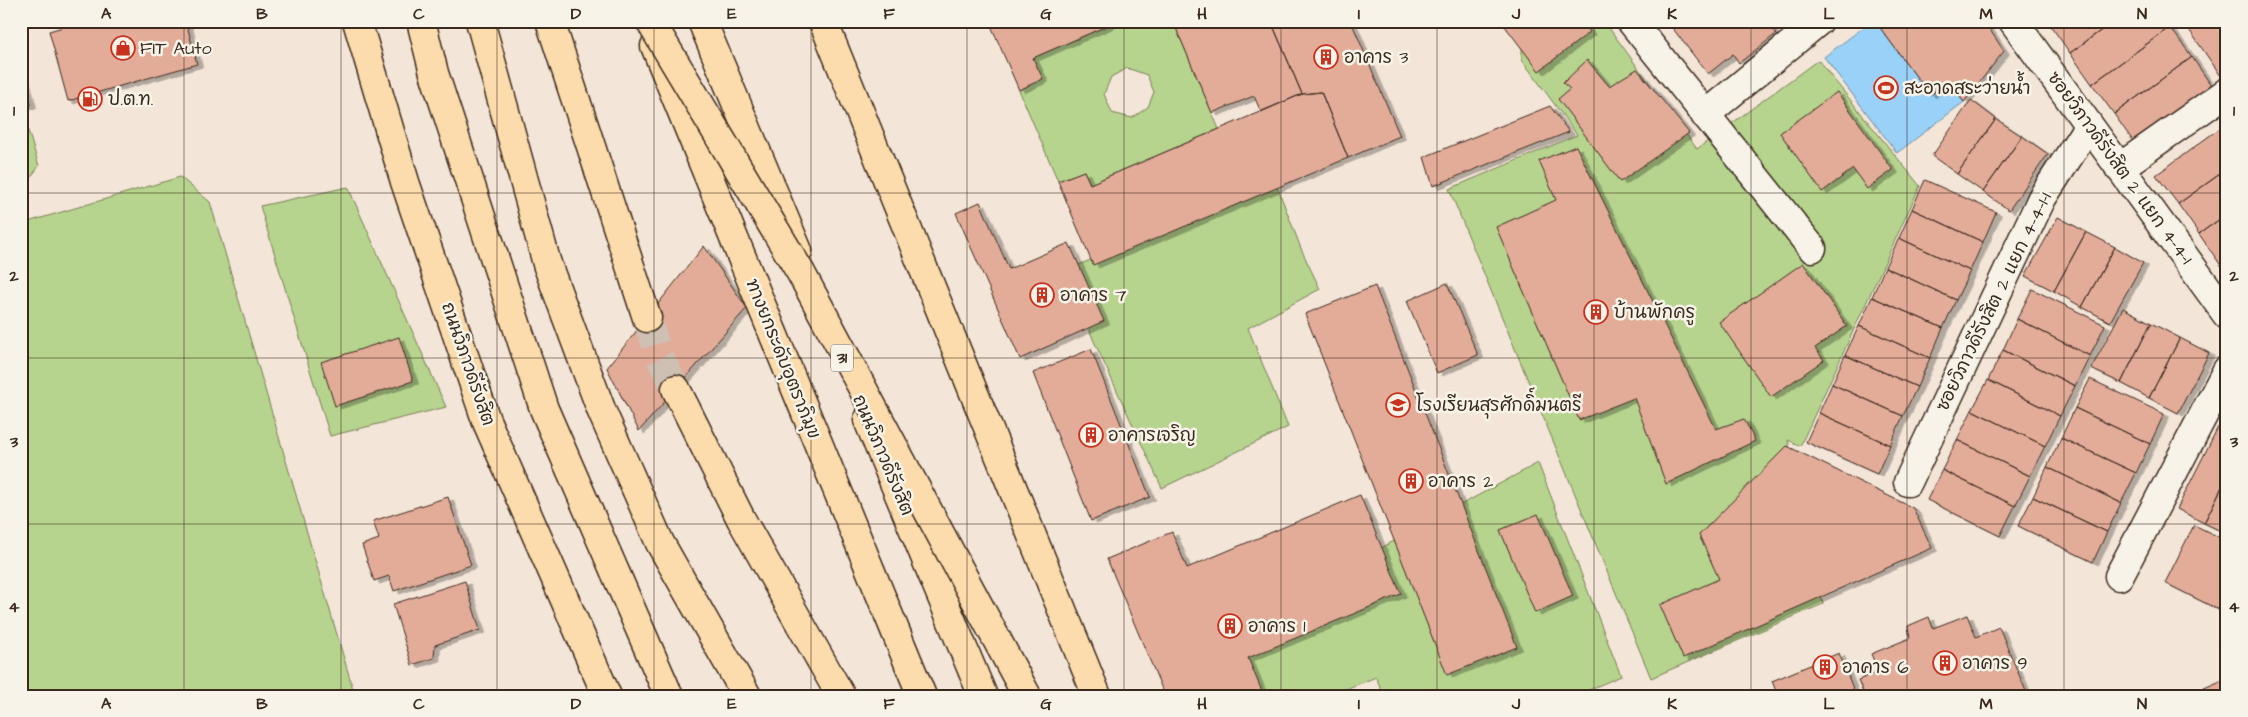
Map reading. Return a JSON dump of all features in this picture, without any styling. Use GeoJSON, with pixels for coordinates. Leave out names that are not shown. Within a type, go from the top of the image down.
{"type":"FeatureCollection","features":[{"type":"Feature","properties":{"kind":"main road","name":"ถนนวิภาวดีรังสิต"},"geometry":{"type":"LineString","coordinates":[[357,21],[406,182],[486,420],[607,696]]}},
{"type":"Feature","properties":{"kind":"main road"},"geometry":{"type":"LineString","coordinates":[[421,21],[434,73],[544,409],[669,696]]}},
{"type":"Feature","properties":{"kind":"main road"},"geometry":{"type":"LineString","coordinates":[[480,21],[547,264],[602,412],[660,543],[747,696]]}},
{"type":"Feature","properties":{"kind":"main road"},"geometry":{"type":"LineString","coordinates":[[550,21],[647,318]]}},
{"type":"Feature","properties":{"kind":"main road","name":"ทางยกระดับอุตราภิมุข"},"geometry":{"type":"LineString","coordinates":[[646,21],[922,696]]}},
{"type":"Feature","properties":{"kind":"main road"},"geometry":{"type":"LineString","coordinates":[[650,21],[801,273],[1027,696]]}},
{"type":"Feature","properties":{"kind":"main road","name":"ถนนวิภาวดีรังสิต"},"geometry":{"type":"LineString","coordinates":[[702,21],[983,696]]}},
{"type":"Feature","properties":{"kind":"main road"},"geometry":{"type":"LineString","coordinates":[[823,21],[1098,696]]}},
{"type":"Feature","properties":{"kind":"main road"},"geometry":{"type":"LineString","coordinates":[[676,389],[741,519],[841,696]]}},
{"type":"Feature","properties":{"kind":"street"},"geometry":{"type":"LineString","coordinates":[[1631,21],[1812,248]]}},
{"type":"Feature","properties":{"kind":"street","name":"ซอยวิภาวดีรังสิต 2 แยก 4-4-1"},"geometry":{"type":"LineString","coordinates":[[2013,21],[2227,315]]}},
{"type":"Feature","properties":{"kind":"street"},"geometry":{"type":"LineString","coordinates":[[1705,116],[1810,24]]}},
{"type":"Feature","properties":{"kind":"street"},"geometry":{"type":"LineString","coordinates":[[2119,168],[2227,92]]}},
{"type":"Feature","properties":{"kind":"street","name":"ซอยวิภาวดีรังสิต 2 แยก 4-4-1-1"},"geometry":{"type":"LineString","coordinates":[[1908,482],[2042,198],[2089,126]]}},
{"type":"Feature","properties":{"kind":"street"},"geometry":{"type":"LineString","coordinates":[[2119,576],[2227,370]]}},
{"type":"Feature","properties":{"kind":"green space"},"geometry":{"type":"Polygon","coordinates":[[[1118,21],[1173,21],[1219,129],[1090,184],[1084,171],[1058,181],[1019,90],[1042,79],[1033,58],[1118,21]],[[1127,68],[1111,77],[1104,94],[1112,113],[1132,118],[1148,107],[1154,92],[1147,75],[1127,68]]]}},
{"type":"Feature","properties":{"kind":"green space"},"geometry":{"type":"Polygon","coordinates":[[[1522,21],[1604,21],[1697,149],[1818,60],[1920,186],[1800,446],[1788,440],[1823,604],[1651,678],[1449,189],[1577,135],[1522,60],[1522,21]]]}},
{"type":"Feature","properties":{"kind":"green space"},"geometry":{"type":"Polygon","coordinates":[[[26,124],[39,166],[26,184],[21,185],[21,126],[26,124]]]}},
{"type":"Feature","properties":{"kind":"green space"},"geometry":{"type":"Polygon","coordinates":[[[180,177],[210,202],[355,696],[21,696],[21,224],[180,177]]]}},
{"type":"Feature","properties":{"kind":"green space"},"geometry":{"type":"Polygon","coordinates":[[[1275,181],[1302,251],[1320,289],[1248,328],[1288,427],[1162,488],[1093,339],[1067,270],[1275,181]]]}},
{"type":"Feature","properties":{"kind":"green space"},"geometry":{"type":"Polygon","coordinates":[[[348,187],[446,407],[330,436],[260,206],[348,187]]]}},
{"type":"Feature","properties":{"kind":"green space"},"geometry":{"type":"Polygon","coordinates":[[[1538,463],[1621,676],[1574,696],[1384,696],[1376,677],[1328,696],[1262,696],[1228,631],[1538,463]]]}},
{"type":"Feature","properties":{"kind":"water","name":"สะอาดสระว่ายน้ำ"},"geometry":{"type":"Polygon","coordinates":[[[1872,21],[1875,21],[1929,94],[1948,81],[1964,102],[1897,153],[1824,57],[1872,21]]]}},
{"type":"Feature","properties":{"kind":"building","name":"FIT Auto"},"geometry":{"type":"Polygon","coordinates":[[[84,21],[186,21],[197,64],[68,101],[49,31],[84,21]]]}},
{"type":"Feature","properties":{"kind":"building"},"geometry":{"type":"Polygon","coordinates":[[[989,21],[1118,21],[1033,58],[1043,79],[1019,90],[989,21]]]}},
{"type":"Feature","properties":{"kind":"building"},"geometry":{"type":"Polygon","coordinates":[[[1173,21],[1271,21],[1302,94],[1261,112],[1254,96],[1212,113],[1173,21]]]}},
{"type":"Feature","properties":{"kind":"building","name":"อาคาร 3"},"geometry":{"type":"Polygon","coordinates":[[[1271,21],[1351,21],[1400,136],[1348,158],[1321,92],[1302,94],[1271,21]]]}},
{"type":"Feature","properties":{"kind":"building"},"geometry":{"type":"Polygon","coordinates":[[[1501,21],[1582,21],[1590,32],[1539,71],[1501,21]]]}},
{"type":"Feature","properties":{"kind":"building"},"geometry":{"type":"Polygon","coordinates":[[[1667,21],[1766,21],[1776,34],[1739,63],[1733,54],[1708,74],[1667,21]]]}},
{"type":"Feature","properties":{"kind":"building"},"geometry":{"type":"Polygon","coordinates":[[[1875,21],[1984,21],[2004,51],[1964,102],[1948,81],[1930,95],[1875,21]]]}},
{"type":"Feature","properties":{"kind":"building"},"geometry":{"type":"Polygon","coordinates":[[[2114,21],[2070,53],[2048,22],[2114,21]]]}},
{"type":"Feature","properties":{"kind":"building"},"geometry":{"type":"Polygon","coordinates":[[[2114,21],[2167,21],[2170,27],[2092,84],[2070,53],[2114,21]]]}},
{"type":"Feature","properties":{"kind":"building"},"geometry":{"type":"Polygon","coordinates":[[[2183,21],[2227,21],[2227,72],[2221,76],[2183,21]]]}},
{"type":"Feature","properties":{"kind":"building"},"geometry":{"type":"Polygon","coordinates":[[[2170,27],[2192,57],[2114,114],[2092,84],[2170,27]]]}},
{"type":"Feature","properties":{"kind":"building"},"geometry":{"type":"Polygon","coordinates":[[[2192,57],[2213,88],[2135,144],[2114,114],[2192,57]]]}},
{"type":"Feature","properties":{"kind":"building"},"geometry":{"type":"Polygon","coordinates":[[[1587,60],[1609,86],[1637,69],[1689,133],[1620,182],[1558,99],[1570,89],[1563,83],[1587,60]]]}},
{"type":"Feature","properties":{"kind":"building"},"geometry":{"type":"Polygon","coordinates":[[[21,66],[31,105],[21,107],[21,66]]]}},
{"type":"Feature","properties":{"kind":"building"},"geometry":{"type":"Polygon","coordinates":[[[1321,92],[1348,158],[1093,265],[1058,181],[1084,171],[1090,184],[1302,94],[1321,92]]]}},
{"type":"Feature","properties":{"kind":"building"},"geometry":{"type":"Polygon","coordinates":[[[1837,92],[1893,170],[1867,189],[1853,169],[1822,192],[1780,133],[1837,92]]]}},
{"type":"Feature","properties":{"kind":"building"},"geometry":{"type":"Polygon","coordinates":[[[1971,100],[1996,119],[1957,174],[1932,156],[1971,100]]]}},
{"type":"Feature","properties":{"kind":"building"},"geometry":{"type":"Polygon","coordinates":[[[1550,106],[1569,132],[1433,186],[1424,157],[1550,106]]]}},
{"type":"Feature","properties":{"kind":"building"},"geometry":{"type":"Polygon","coordinates":[[[1996,119],[2022,136],[1983,192],[1957,174],[1996,119]]]}},
{"type":"Feature","properties":{"kind":"building"},"geometry":{"type":"Polygon","coordinates":[[[2227,123],[2227,169],[2178,204],[2156,175],[2227,123]]]}},
{"type":"Feature","properties":{"kind":"building"},"geometry":{"type":"Polygon","coordinates":[[[2022,136],[2048,154],[2009,210],[1983,192],[2022,136]]]}},
{"type":"Feature","properties":{"kind":"building","name":"บ้านพักครู"},"geometry":{"type":"Polygon","coordinates":[[[1576,146],[1716,429],[1744,419],[1755,441],[1666,484],[1634,398],[1579,420],[1496,227],[1556,200],[1539,161],[1576,146]]]}},
{"type":"Feature","properties":{"kind":"building"},"geometry":{"type":"Polygon","coordinates":[[[2227,169],[2227,214],[2199,234],[2178,204],[2227,169]]]}},
{"type":"Feature","properties":{"kind":"building"},"geometry":{"type":"Polygon","coordinates":[[[1925,180],[1996,212],[1983,242],[1912,209],[1925,180]]]}},
{"type":"Feature","properties":{"kind":"building","name":"อาคาร 7"},"geometry":{"type":"Polygon","coordinates":[[[980,202],[1009,269],[1069,243],[1104,321],[1020,359],[956,213],[980,202]]]}},
{"type":"Feature","properties":{"kind":"building"},"geometry":{"type":"Polygon","coordinates":[[[1912,209],[1983,242],[1970,271],[1899,238],[1912,209]]]}},
{"type":"Feature","properties":{"kind":"building"},"geometry":{"type":"Polygon","coordinates":[[[2227,214],[2227,259],[2220,264],[2199,234],[2227,214]]]}},
{"type":"Feature","properties":{"kind":"building"},"geometry":{"type":"Polygon","coordinates":[[[2058,217],[2086,232],[2054,291],[2025,276],[2058,217]]]}},
{"type":"Feature","properties":{"kind":"building"},"geometry":{"type":"Polygon","coordinates":[[[2086,232],[2115,247],[2082,307],[2054,291],[2086,232]]]}},
{"type":"Feature","properties":{"kind":"building"},"geometry":{"type":"Polygon","coordinates":[[[1899,238],[1970,271],[1956,300],[1885,267],[1899,238]]]}},
{"type":"Feature","properties":{"kind":"building"},"geometry":{"type":"Polygon","coordinates":[[[704,246],[747,308],[639,431],[607,368],[704,246]]]}},
{"type":"Feature","properties":{"kind":"building"},"geometry":{"type":"Polygon","coordinates":[[[2115,247],[2143,263],[2110,322],[2082,307],[2115,247]]]}},
{"type":"Feature","properties":{"kind":"building"},"geometry":{"type":"Polygon","coordinates":[[[2227,259],[2227,272],[2220,264],[2227,259]]]}},
{"type":"Feature","properties":{"kind":"building"},"geometry":{"type":"Polygon","coordinates":[[[1803,263],[1847,326],[1815,348],[1824,360],[1771,397],[1719,322],[1803,263]]]}},
{"type":"Feature","properties":{"kind":"building"},"geometry":{"type":"Polygon","coordinates":[[[1885,267],[1956,300],[1943,328],[1872,297],[1885,267]]]}},
{"type":"Feature","properties":{"kind":"building"},"geometry":{"type":"Polygon","coordinates":[[[1447,283],[1478,355],[1437,373],[1407,301],[1447,283]]]}},
{"type":"Feature","properties":{"kind":"building","name":"อาคาร 2"},"geometry":{"type":"Polygon","coordinates":[[[1375,286],[1517,647],[1447,675],[1305,314],[1375,286]]]}},
{"type":"Feature","properties":{"kind":"building"},"geometry":{"type":"Polygon","coordinates":[[[2032,289],[2105,325],[2090,356],[2017,319],[2032,289]]]}},
{"type":"Feature","properties":{"kind":"building"},"geometry":{"type":"Polygon","coordinates":[[[1872,297],[1943,328],[1930,358],[1859,326],[1872,297]]]}},
{"type":"Feature","properties":{"kind":"building"},"geometry":{"type":"Polygon","coordinates":[[[2123,308],[2151,323],[2121,383],[2091,369],[2123,308]]]}},
{"type":"Feature","properties":{"kind":"building"},"geometry":{"type":"Polygon","coordinates":[[[2017,319],[2090,356],[2075,386],[2003,350],[2017,319]]]}},
{"type":"Feature","properties":{"kind":"building"},"geometry":{"type":"Polygon","coordinates":[[[2151,323],[2180,338],[2149,398],[2121,383],[2151,323]]]}},
{"type":"Feature","properties":{"kind":"building"},"geometry":{"type":"Polygon","coordinates":[[[1859,326],[1930,358],[1917,387],[1845,355],[1859,326]]]}},
{"type":"Feature","properties":{"kind":"building"},"geometry":{"type":"Polygon","coordinates":[[[399,337],[413,381],[335,406],[321,362],[399,337]]]}},
{"type":"Feature","properties":{"kind":"building"},"geometry":{"type":"Polygon","coordinates":[[[2180,338],[2209,353],[2178,413],[2149,398],[2180,338]]]}},
{"type":"Feature","properties":{"kind":"building","name":"อาคารเจริญ"},"geometry":{"type":"Polygon","coordinates":[[[1091,349],[1150,497],[1091,521],[1033,373],[1091,349]]]}},
{"type":"Feature","properties":{"kind":"building"},"geometry":{"type":"Polygon","coordinates":[[[2003,350],[2075,386],[2060,416],[1988,380],[2003,350]]]}},
{"type":"Feature","properties":{"kind":"building"},"geometry":{"type":"Polygon","coordinates":[[[1845,355],[1917,387],[1903,416],[1832,384],[1845,355]]]}},
{"type":"Feature","properties":{"kind":"building"},"geometry":{"type":"Polygon","coordinates":[[[2090,379],[2164,414],[2150,444],[2075,408],[2090,379]]]}},
{"type":"Feature","properties":{"kind":"building"},"geometry":{"type":"Polygon","coordinates":[[[1988,380],[2060,416],[2045,446],[1972,410],[1988,380]]]}},
{"type":"Feature","properties":{"kind":"building"},"geometry":{"type":"Polygon","coordinates":[[[1832,384],[1903,416],[1890,445],[1819,413],[1832,384]]]}},
{"type":"Feature","properties":{"kind":"building"},"geometry":{"type":"Polygon","coordinates":[[[2075,408],[2150,444],[2136,473],[2061,438],[2075,408]]]}},
{"type":"Feature","properties":{"kind":"building"},"geometry":{"type":"Polygon","coordinates":[[[1972,410],[2045,446],[2030,476],[1957,440],[1972,410]]]}},
{"type":"Feature","properties":{"kind":"building"},"geometry":{"type":"Polygon","coordinates":[[[1819,413],[1890,445],[1877,474],[1806,442],[1819,413]]]}},
{"type":"Feature","properties":{"kind":"building"},"geometry":{"type":"Polygon","coordinates":[[[2218,427],[2227,431],[2227,477],[2204,523],[2177,509],[2218,427]]]}},
{"type":"Feature","properties":{"kind":"building"},"geometry":{"type":"Polygon","coordinates":[[[2061,438],[2136,473],[2121,503],[2047,467],[2061,438]]]}},
{"type":"Feature","properties":{"kind":"building"},"geometry":{"type":"Polygon","coordinates":[[[1957,440],[2030,476],[2015,506],[1942,470],[1957,440]]]}},
{"type":"Feature","properties":{"kind":"building"},"geometry":{"type":"Polygon","coordinates":[[[1787,446],[1913,508],[1932,548],[1683,658],[1660,605],[1719,579],[1699,535],[1787,446]]]}},
{"type":"Feature","properties":{"kind":"building"},"geometry":{"type":"Polygon","coordinates":[[[2047,467],[2121,503],[2107,532],[2033,497],[2047,467]]]}},
{"type":"Feature","properties":{"kind":"building"},"geometry":{"type":"Polygon","coordinates":[[[1942,470],[2015,506],[2000,536],[1927,500],[1942,470]]]}},
{"type":"Feature","properties":{"kind":"building"},"geometry":{"type":"Polygon","coordinates":[[[2227,477],[2227,534],[2204,523],[2227,477]]]}},
{"type":"Feature","properties":{"kind":"building","name":"อาคาร 1"},"geometry":{"type":"Polygon","coordinates":[[[1360,495],[1401,594],[1248,658],[1264,696],[1165,696],[1107,559],[1172,532],[1187,568],[1360,495]]]}},
{"type":"Feature","properties":{"kind":"building"},"geometry":{"type":"Polygon","coordinates":[[[448,497],[471,565],[394,591],[389,576],[374,581],[362,545],[379,539],[373,521],[448,497]]]}},
{"type":"Feature","properties":{"kind":"building"},"geometry":{"type":"Polygon","coordinates":[[[2033,497],[2107,532],[2093,562],[2018,526],[2033,497]]]}},
{"type":"Feature","properties":{"kind":"building"},"geometry":{"type":"Polygon","coordinates":[[[1538,514],[1573,596],[1535,613],[1500,530],[1538,514]]]}},
{"type":"Feature","properties":{"kind":"building"},"geometry":{"type":"Polygon","coordinates":[[[2194,525],[2227,541],[2225,613],[2165,583],[2194,525]]]}},
{"type":"Feature","properties":{"kind":"building"},"geometry":{"type":"Polygon","coordinates":[[[465,581],[480,630],[435,645],[434,658],[412,665],[393,604],[465,581]]]}},
{"type":"Feature","properties":{"kind":"building","name":"อาคาร 9"},"geometry":{"type":"Polygon","coordinates":[[[1967,615],[1976,637],[1999,627],[2028,696],[1865,696],[1858,680],[1879,672],[1871,654],[1910,638],[1908,626],[1929,617],[1933,628],[1967,615]]]}},
{"type":"Feature","properties":{"kind":"building"},"geometry":{"type":"Polygon","coordinates":[[[2227,627],[2227,649],[2218,644],[2227,627]]]}},
{"type":"Feature","properties":{"kind":"building","name":"อาคาร 6"},"geometry":{"type":"Polygon","coordinates":[[[1839,653],[1856,696],[1778,696],[1772,681],[1839,653]]]}},
{"type":"Feature","properties":{"kind":"building"},"geometry":{"type":"Polygon","coordinates":[[[2225,679],[2227,696],[2186,696],[2225,679]]]}},
{"type":"Feature","properties":{"kind":"tunnel"},"geometry":{"type":"LineString","coordinates":[[647,318],[659,356],[676,389]]}},
{"type":"Feature","properties":{"kind":"place","name":"FIT Auto"},"geometry":{"type":"Point","coordinates":[123,48]}},
{"type":"Feature","properties":{"kind":"place","name":"อาคาร 3"},"geometry":{"type":"Point","coordinates":[1326,57]}},
{"type":"Feature","properties":{"kind":"place","name":"สะอาดสระว่ายน้ำ"},"geometry":{"type":"Point","coordinates":[1886,88]}},
{"type":"Feature","properties":{"kind":"place","name":"ป.ต.ท."},"geometry":{"type":"Point","coordinates":[90,99]}},
{"type":"Feature","properties":{"kind":"place","name":"อาคาร 7"},"geometry":{"type":"Point","coordinates":[1042,295]}},
{"type":"Feature","properties":{"kind":"place","name":"บ้านพักครู"},"geometry":{"type":"Point","coordinates":[1596,312]}},
{"type":"Feature","properties":{"kind":"place","name":"โรงเรียนสุรศักดิ์มนตรี"},"geometry":{"type":"Point","coordinates":[1398,405]}},
{"type":"Feature","properties":{"kind":"place","name":"อาคารเจริญ"},"geometry":{"type":"Point","coordinates":[1091,435]}},
{"type":"Feature","properties":{"kind":"place","name":"อาคาร 2"},"geometry":{"type":"Point","coordinates":[1411,481]}},
{"type":"Feature","properties":{"kind":"place","name":"อาคาร 1"},"geometry":{"type":"Point","coordinates":[1230,626]}},
{"type":"Feature","properties":{"kind":"place","name":"อาคาร 9"},"geometry":{"type":"Point","coordinates":[1945,663]}},
{"type":"Feature","properties":{"kind":"place","name":"อาคาร 6"},"geometry":{"type":"Point","coordinates":[1825,667]}}]}
